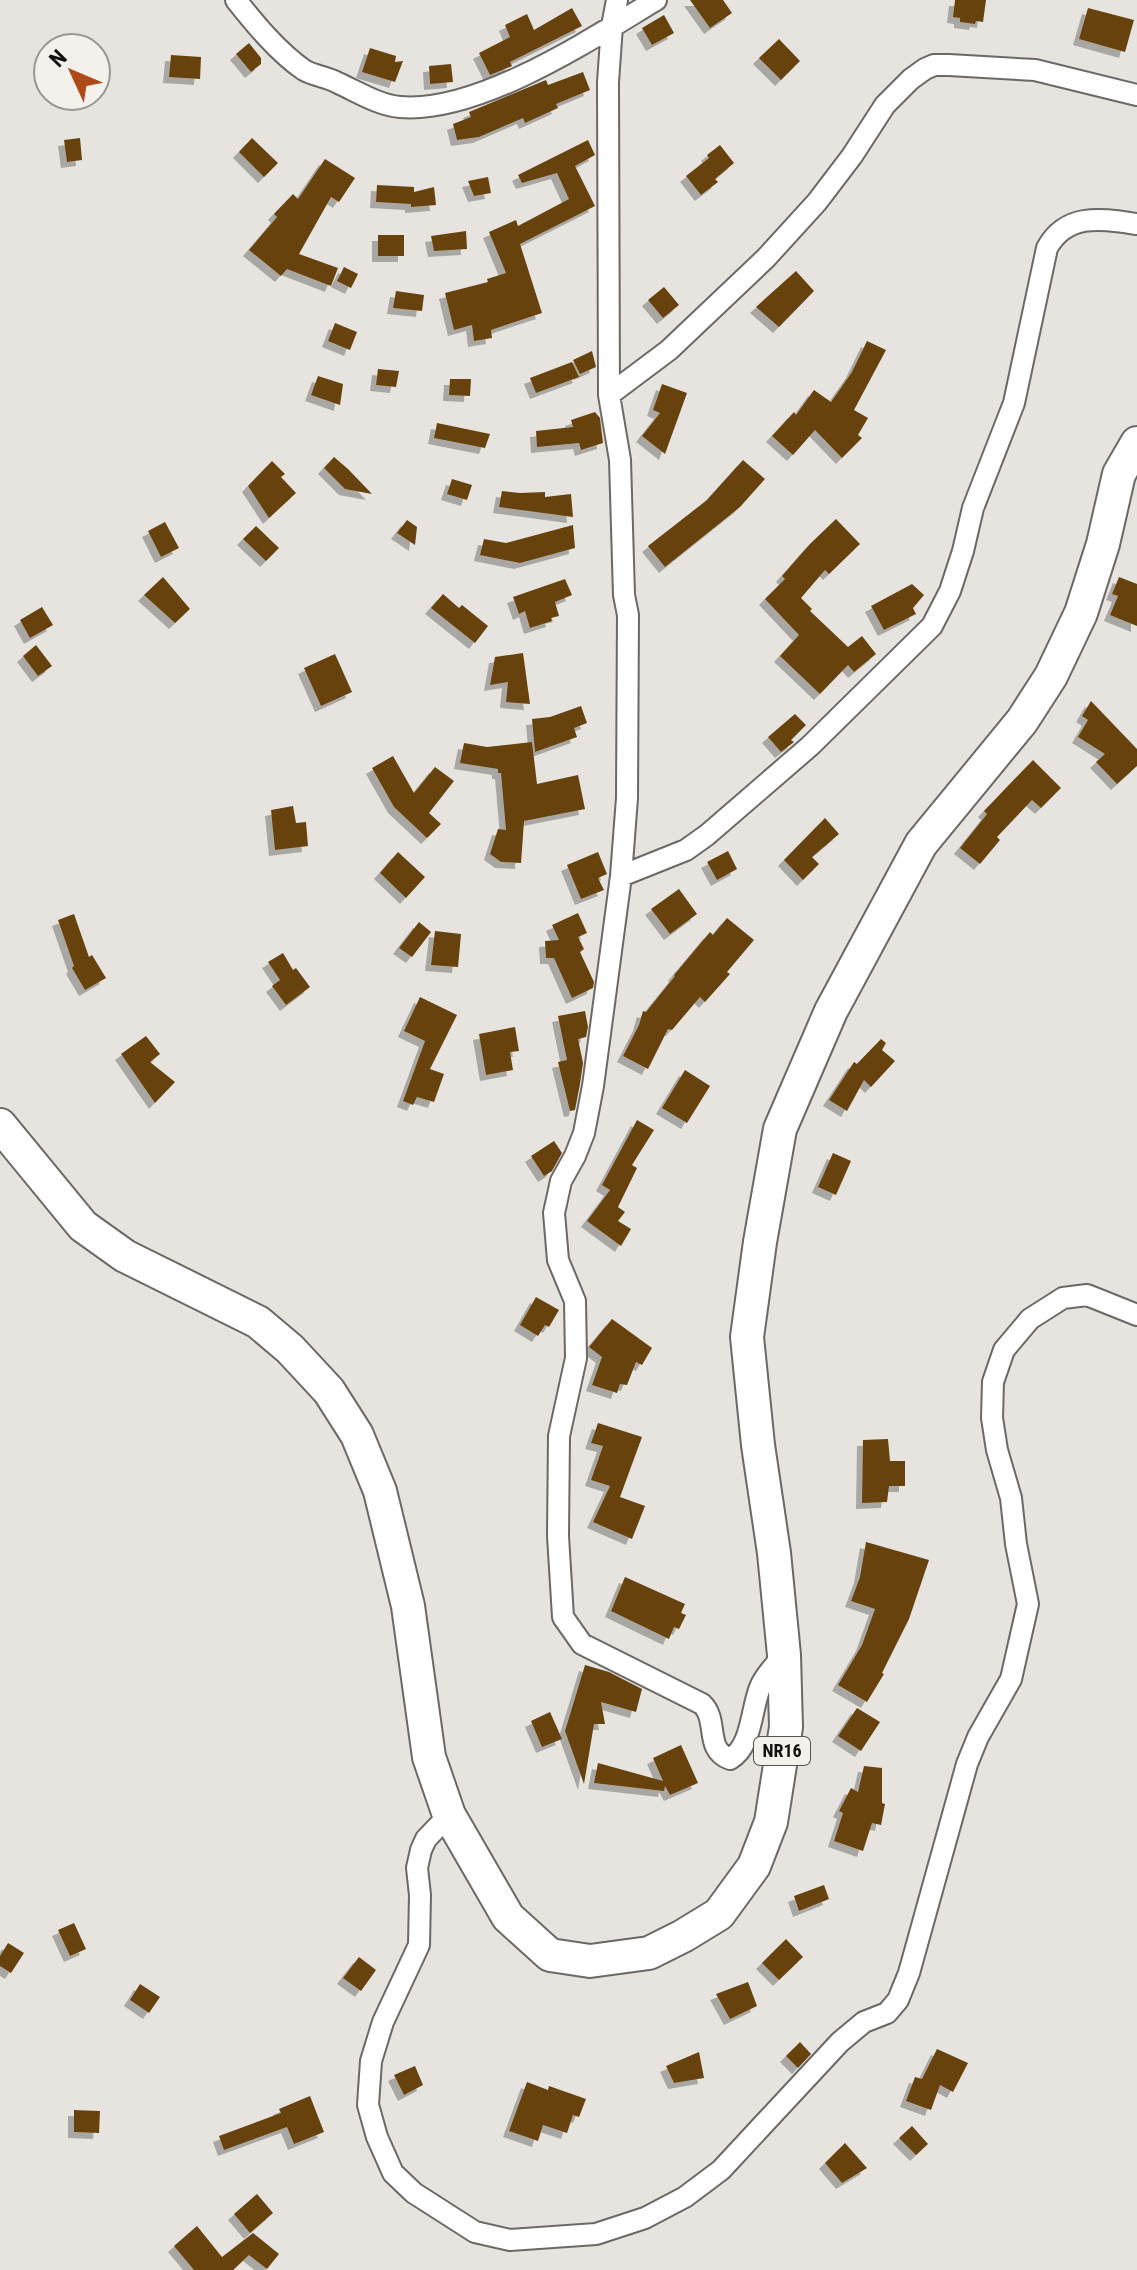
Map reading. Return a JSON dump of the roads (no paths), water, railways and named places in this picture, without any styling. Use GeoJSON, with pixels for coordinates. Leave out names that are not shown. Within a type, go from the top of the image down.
{"type":"FeatureCollection","features":[{"type":"Feature","properties":{"kind":"main road","name":"NR16"},"geometry":{"type":"LineString","coordinates":[[0,1125],[83,1226],[125,1256],[258,1322],[290,1349],[329,1391],[357,1435],[380,1491],[408,1606],[429,1757],[449,1815],[508,1917],[550,1955],[590,1961],[649,1953],[719,1914],[754,1866],[771,1822],[786,1727],[784,1655],[774,1553],[758,1445],[747,1337],[780,1129],[831,1011],[921,844],[1022,721],[1051,676],[1081,613],[1103,544],[1119,474],[1137,443]]}},
{"type":"Feature","properties":{"kind":"street"},"geometry":{"type":"LineString","coordinates":[[236,0],[273,42],[306,71],[398,107],[432,106],[488,90],[537,68],[656,0]]}},
{"type":"Feature","properties":{"kind":"street"},"geometry":{"type":"LineString","coordinates":[[617,0],[612,26],[607,136],[609,395],[620,460],[624,595],[628,615],[627,798],[621,876],[593,1086],[584,1133],[561,1181],[554,1213],[558,1260],[575,1301],[576,1358],[559,1436],[558,1536],[563,1617],[582,1644],[702,1704],[710,1715],[716,1749],[730,1759],[736,1755],[749,1727],[761,1686],[784,1655]]}},
{"type":"Feature","properties":{"kind":"street"},"geometry":{"type":"LineString","coordinates":[[609,395],[669,350],[766,258],[817,202],[885,105],[925,69],[934,65],[949,65],[1035,70],[1137,95]]}},
{"type":"Feature","properties":{"kind":"street"},"geometry":{"type":"LineString","coordinates":[[621,876],[686,850],[707,835],[810,746],[925,635],[947,597],[963,551],[973,508],[1014,403],[1047,248],[1053,237],[1078,221],[1108,220],[1137,224]]}},
{"type":"Feature","properties":{"kind":"street"},"geometry":{"type":"LineString","coordinates":[[449,1815],[426,1839],[421,1850],[417,1868],[419,1945],[383,2022],[371,2061],[368,2105],[377,2137],[393,2173],[414,2193],[475,2232],[510,2240],[596,2234],[645,2218],[685,2197],[721,2170],[840,2042],[864,2022],[887,2013],[898,2000],[909,1973],[967,1764],[978,1737],[1011,1679],[1028,1604],[1011,1498],[997,1450],[992,1418],[993,1382],[1004,1350],[1030,1319],[1063,1298],[1087,1295],[1137,1315]]}}]}
